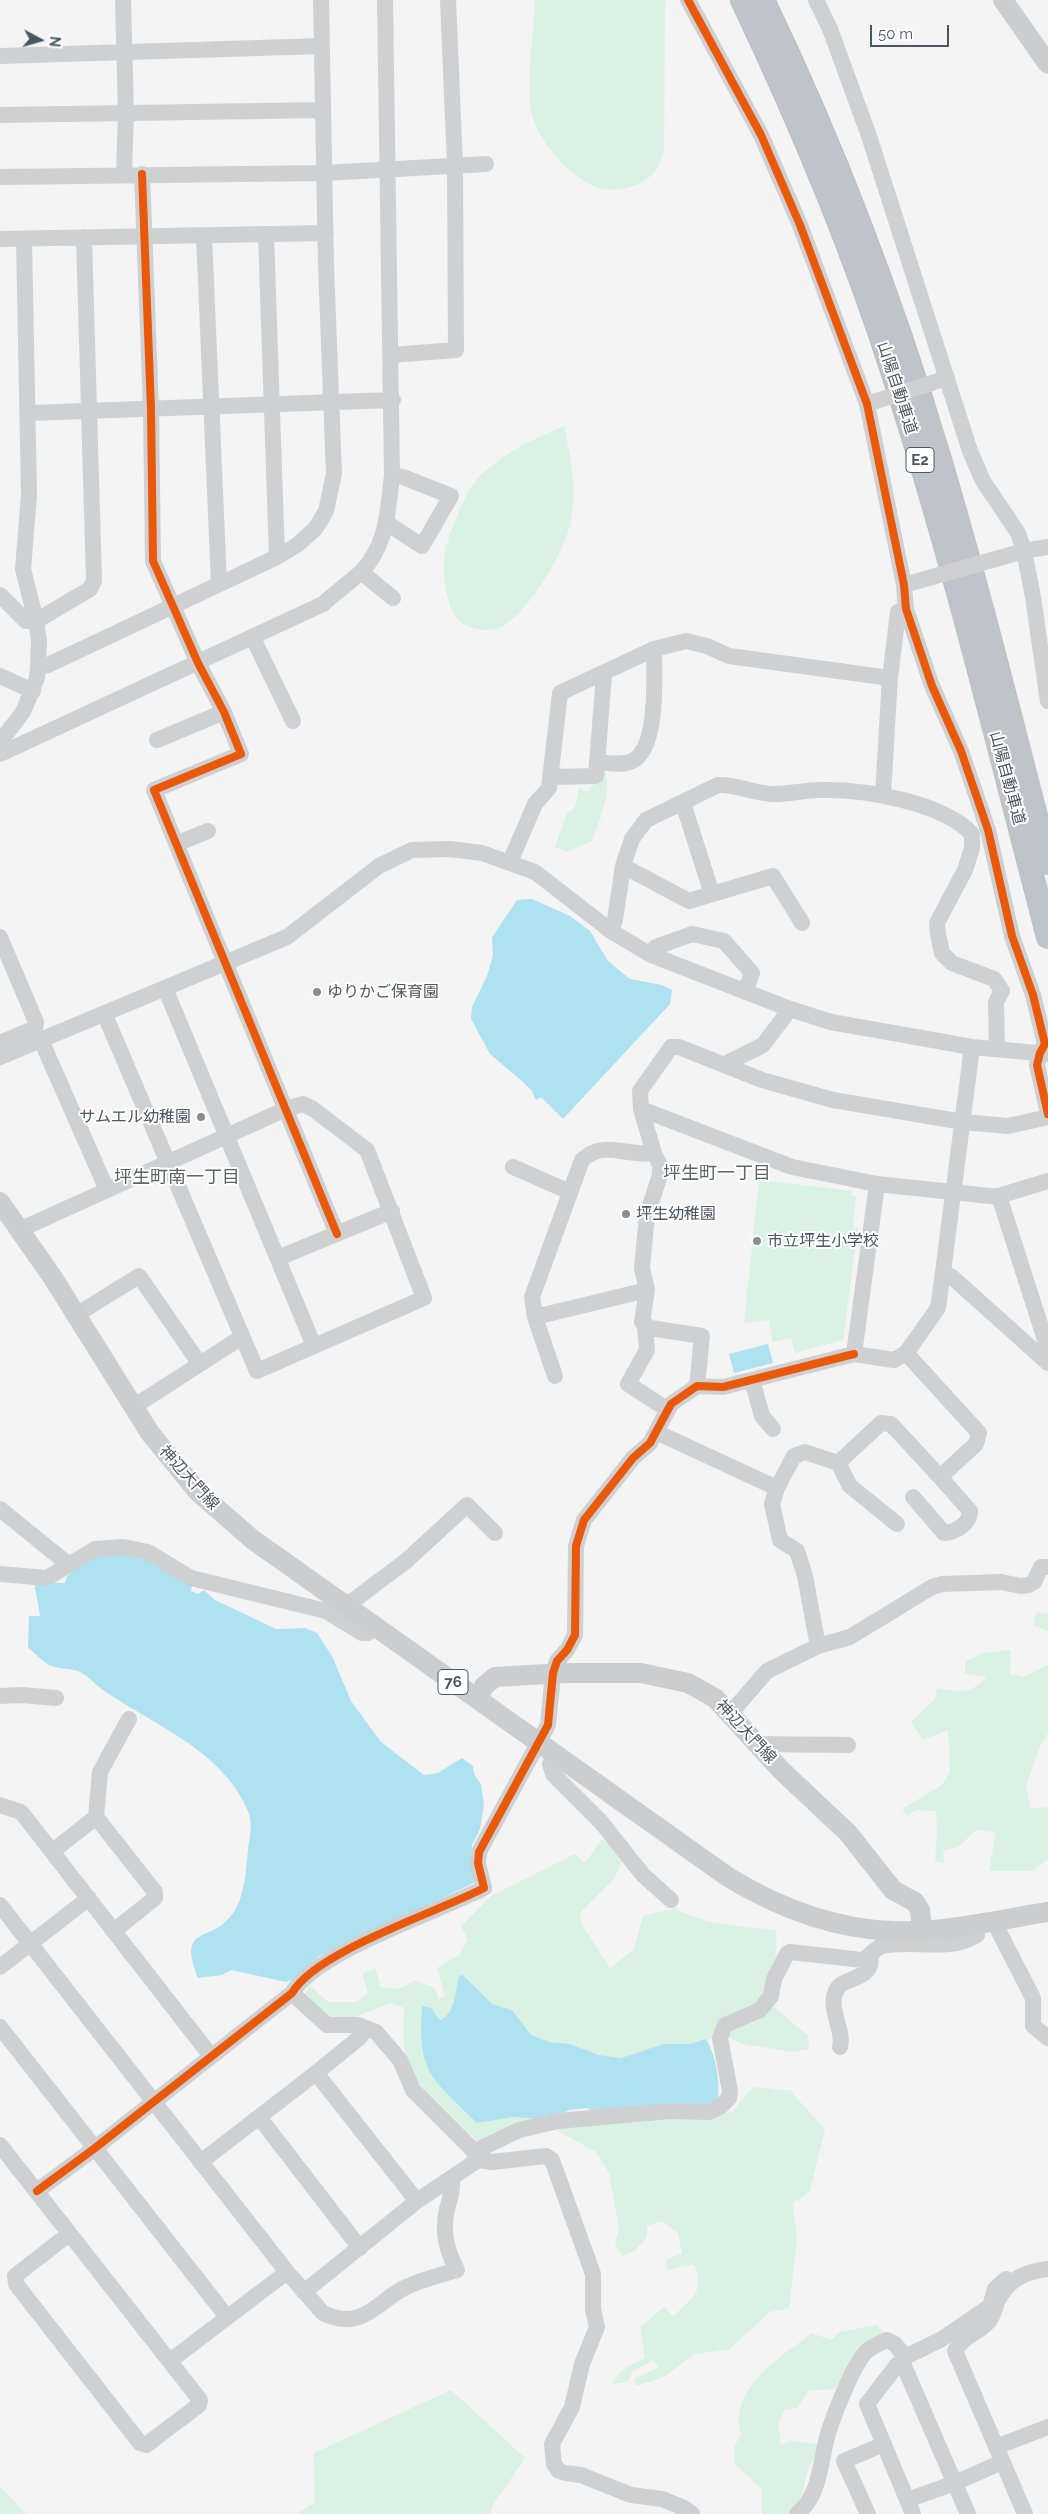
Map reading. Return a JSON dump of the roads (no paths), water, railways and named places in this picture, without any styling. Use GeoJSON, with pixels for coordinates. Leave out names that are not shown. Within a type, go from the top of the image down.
{"type":"FeatureCollection","features":[{"type":"Feature","properties":{"kind":"highway","name":"山陽自動車道"},"geometry":{"type":"LineString","coordinates":[[742,0],[827,192],[894,375],[948,555],[1048,937]]}},
{"type":"Feature","properties":{"kind":"highway","name":"山陽自動車道"},"geometry":{"type":"LineString","coordinates":[[763,0],[844,184],[911,370],[966,551],[1048,863]]}},
{"type":"Feature","properties":{"kind":"main road"},"geometry":{"type":"LineString","coordinates":[[1003,0],[1048,64]]}},
{"type":"Feature","properties":{"kind":"main road","name":"神辺大門線"},"geometry":{"type":"LineString","coordinates":[[7,1218],[54,1278],[150,1433],[198,1492],[252,1539],[728,1877],[770,1900],[810,1916],[836,1923],[894,1931],[984,1922],[1048,1912]]}},
{"type":"Feature","properties":{"kind":"main road","name":"神辺大門線"},"geometry":{"type":"LineString","coordinates":[[478,1699],[484,1686],[495,1677],[553,1673],[642,1673],[688,1683],[708,1694],[756,1744],[848,1833],[893,1890],[915,1902],[920,1910],[922,1929]]}},
{"type":"Feature","properties":{"kind":"street"},"geometry":{"type":"LineString","coordinates":[[123,0],[126,113],[124,174]]}},
{"type":"Feature","properties":{"kind":"street"},"geometry":{"type":"LineString","coordinates":[[38,667],[48,665],[277,557],[297,545],[315,529],[326,512],[334,474],[324,173],[321,0]]}},
{"type":"Feature","properties":{"kind":"street"},"geometry":{"type":"LineString","coordinates":[[0,754],[323,604],[361,572],[376,554],[387,523],[392,475],[385,0]]}},
{"type":"Feature","properties":{"kind":"street"},"geometry":{"type":"LineString","coordinates":[[391,355],[456,350],[455,165],[448,0]]}},
{"type":"Feature","properties":{"kind":"street"},"geometry":{"type":"LineString","coordinates":[[668,1410],[628,1384],[647,1350],[645,1326],[642,1322],[647,1290],[642,1268],[647,1215],[660,1175],[660,1165],[654,1153],[641,1109],[640,1091],[672,1047],[679,1047],[762,1080],[833,1100],[963,1122],[1008,1126],[1048,1116],[1038,1065],[1044,1054],[1045,1044],[1033,995],[1012,936],[980,832],[961,751],[932,686],[906,608],[904,584],[867,404],[800,225],[762,135],[688,0]]}},
{"type":"Feature","properties":{"kind":"street"},"geometry":{"type":"LineString","coordinates":[[816,0],[830,29],[869,136],[970,451],[983,481],[1003,508],[1018,533],[1024,552],[1033,597],[1048,701]]}},
{"type":"Feature","properties":{"kind":"street"},"geometry":{"type":"LineString","coordinates":[[0,56],[322,46]]}},
{"type":"Feature","properties":{"kind":"street"},"geometry":{"type":"LineString","coordinates":[[0,115],[323,110]]}},
{"type":"Feature","properties":{"kind":"street"},"geometry":{"type":"LineString","coordinates":[[0,177],[324,173],[486,164]]}},
{"type":"Feature","properties":{"kind":"street"},"geometry":{"type":"LineString","coordinates":[[142,174],[151,409],[154,561],[198,663],[224,712],[241,754],[154,790],[337,1234]]}},
{"type":"Feature","properties":{"kind":"street"},"geometry":{"type":"LineString","coordinates":[[0,239],[144,238],[326,233]]}},
{"type":"Feature","properties":{"kind":"street"},"geometry":{"type":"LineString","coordinates":[[266,235],[277,557]]}},
{"type":"Feature","properties":{"kind":"street"},"geometry":{"type":"LineString","coordinates":[[204,236],[213,407],[219,584]]}},
{"type":"Feature","properties":{"kind":"street"},"geometry":{"type":"LineString","coordinates":[[0,595],[26,621],[36,622],[90,589],[94,581],[84,237]]}},
{"type":"Feature","properties":{"kind":"street"},"geometry":{"type":"LineString","coordinates":[[0,742],[23,712],[33,691],[38,667],[39,641],[23,569],[29,495],[29,413],[24,239]]}},
{"type":"Feature","properties":{"kind":"street"},"geometry":{"type":"LineString","coordinates":[[867,404],[947,378]]}},
{"type":"Feature","properties":{"kind":"street"},"geometry":{"type":"LineString","coordinates":[[29,413],[392,400]]}},
{"type":"Feature","properties":{"kind":"street"},"geometry":{"type":"LineString","coordinates":[[387,523],[422,546],[451,496],[404,477],[392,475]]}},
{"type":"Feature","properties":{"kind":"street"},"geometry":{"type":"LineString","coordinates":[[904,584],[1048,547]]}},
{"type":"Feature","properties":{"kind":"street"},"geometry":{"type":"LineString","coordinates":[[361,572],[393,598]]}},
{"type":"Feature","properties":{"kind":"street"},"geometry":{"type":"LineString","coordinates":[[883,794],[890,678],[898,612],[906,608]]}},
{"type":"Feature","properties":{"kind":"street"},"geometry":{"type":"LineString","coordinates":[[253,638],[293,721]]}},
{"type":"Feature","properties":{"kind":"street"},"geometry":{"type":"LineString","coordinates":[[510,862],[535,804],[549,788],[560,694],[654,649],[686,641],[707,646],[729,656],[890,678]]}},
{"type":"Feature","properties":{"kind":"street"},"geometry":{"type":"LineString","coordinates":[[597,762],[621,764],[634,761],[644,749],[648,738],[655,693],[654,649]]}},
{"type":"Feature","properties":{"kind":"street"},"geometry":{"type":"LineString","coordinates":[[550,777],[596,776],[604,674]]}},
{"type":"Feature","properties":{"kind":"street"},"geometry":{"type":"LineString","coordinates":[[0,676],[33,691]]}},
{"type":"Feature","properties":{"kind":"street"},"geometry":{"type":"LineString","coordinates":[[158,740],[224,712]]}},
{"type":"Feature","properties":{"kind":"street"},"geometry":{"type":"LineString","coordinates":[[611,930],[617,912],[623,866],[632,839],[646,820],[718,785],[726,784],[776,794],[822,790],[883,794],[934,810],[980,832]]}},
{"type":"Feature","properties":{"kind":"street"},"geometry":{"type":"LineString","coordinates":[[683,803],[712,894]]}},
{"type":"Feature","properties":{"kind":"street"},"geometry":{"type":"LineString","coordinates":[[176,844],[208,831]]}},
{"type":"Feature","properties":{"kind":"street"},"geometry":{"type":"LineString","coordinates":[[980,832],[972,848],[965,870],[937,923],[942,953],[952,963],[994,979],[1002,991],[996,1002],[997,1049]]}},
{"type":"Feature","properties":{"kind":"street"},"geometry":{"type":"LineString","coordinates":[[0,1057],[287,937],[379,866],[412,850],[450,849],[482,853],[535,872],[611,930],[649,954],[790,1009],[831,1022],[972,1047],[1044,1054]]}},
{"type":"Feature","properties":{"kind":"street"},"geometry":{"type":"LineString","coordinates":[[623,866],[689,901],[773,876],[802,923]]}},
{"type":"Feature","properties":{"kind":"street"},"geometry":{"type":"LineString","coordinates":[[649,954],[656,947],[692,934],[724,941],[752,973],[745,992]]}},
{"type":"Feature","properties":{"kind":"street"},"geometry":{"type":"LineString","coordinates":[[0,938],[3,956],[36,1022],[35,1028],[0,1043]]}},
{"type":"Feature","properties":{"kind":"street"},"geometry":{"type":"LineString","coordinates":[[165,988],[314,1346]]}},
{"type":"Feature","properties":{"kind":"street"},"geometry":{"type":"LineString","coordinates":[[728,1065],[729,1062],[763,1045],[790,1009]]}},
{"type":"Feature","properties":{"kind":"street"},"geometry":{"type":"LineString","coordinates":[[7,1218],[107,1190],[168,1162],[286,1109],[304,1104],[367,1150],[424,1298],[257,1371],[242,1337],[168,1162],[104,1013]]}},
{"type":"Feature","properties":{"kind":"street"},"geometry":{"type":"LineString","coordinates":[[41,1040],[107,1190]]}},
{"type":"Feature","properties":{"kind":"street"},"geometry":{"type":"LineString","coordinates":[[37,2191],[95,2148],[292,1993],[306,1976],[361,1943],[484,1888],[478,1862],[479,1852],[537,1741],[548,1725],[553,1673],[557,1661],[567,1650],[575,1635],[576,1546],[584,1520],[633,1458],[650,1443],[671,1404],[697,1386],[723,1386],[854,1354],[894,1360],[906,1353],[938,1308],[972,1047]]}},
{"type":"Feature","properties":{"kind":"street"},"geometry":{"type":"LineString","coordinates":[[641,1109],[792,1167],[877,1184],[999,1196],[1048,1181]]}},
{"type":"Feature","properties":{"kind":"street"},"geometry":{"type":"LineString","coordinates":[[555,1376],[535,1318],[532,1297],[582,1160],[592,1151],[603,1148],[642,1154],[654,1153]]}},
{"type":"Feature","properties":{"kind":"street"},"geometry":{"type":"LineString","coordinates":[[512,1167],[570,1192]]}},
{"type":"Feature","properties":{"kind":"street"},"geometry":{"type":"LineString","coordinates":[[854,1354],[877,1184]]}},
{"type":"Feature","properties":{"kind":"street"},"geometry":{"type":"LineString","coordinates":[[999,1196],[1048,1349]]}},
{"type":"Feature","properties":{"kind":"street"},"geometry":{"type":"LineString","coordinates":[[278,1258],[392,1212]]}},
{"type":"Feature","properties":{"kind":"street"},"geometry":{"type":"LineString","coordinates":[[943,1272],[952,1277],[1048,1363]]}},
{"type":"Feature","properties":{"kind":"street"},"geometry":{"type":"LineString","coordinates":[[76,1315],[139,1276],[200,1364]]}},
{"type":"Feature","properties":{"kind":"street"},"geometry":{"type":"LineString","coordinates":[[535,1318],[647,1290]]}},
{"type":"Feature","properties":{"kind":"street"},"geometry":{"type":"LineString","coordinates":[[645,1326],[702,1336],[697,1386]]}},
{"type":"Feature","properties":{"kind":"street"},"geometry":{"type":"LineString","coordinates":[[133,1407],[242,1337]]}},
{"type":"Feature","properties":{"kind":"street"},"geometry":{"type":"LineString","coordinates":[[906,1353],[979,1433],[976,1444],[940,1477]]}},
{"type":"Feature","properties":{"kind":"street"},"geometry":{"type":"LineString","coordinates":[[752,1380],[762,1416],[773,1429]]}},
{"type":"Feature","properties":{"kind":"street"},"geometry":{"type":"LineString","coordinates":[[838,1463],[881,1423],[891,1424],[970,1510],[970,1516],[966,1523],[954,1533],[944,1533],[913,1497]]}},
{"type":"Feature","properties":{"kind":"street"},"geometry":{"type":"LineString","coordinates":[[656,1432],[777,1488]]}},
{"type":"Feature","properties":{"kind":"street"},"geometry":{"type":"LineString","coordinates":[[818,1646],[805,1576],[796,1551],[780,1540],[772,1504],[777,1488],[794,1456],[805,1452],[838,1463],[850,1486],[897,1524]]}},
{"type":"Feature","properties":{"kind":"street"},"geometry":{"type":"LineString","coordinates":[[346,1606],[406,1561],[467,1505],[495,1532]]}},
{"type":"Feature","properties":{"kind":"street"},"geometry":{"type":"LineString","coordinates":[[0,1509],[69,1565]]}},
{"type":"Feature","properties":{"kind":"street"},"geometry":{"type":"LineString","coordinates":[[0,1574],[47,1578],[96,1549],[123,1547],[148,1552],[192,1578],[326,1611],[362,1633],[368,1633],[375,1627]]}},
{"type":"Feature","properties":{"kind":"street"},"geometry":{"type":"LineString","coordinates":[[729,1716],[767,1670],[818,1646],[828,1645],[850,1637],[932,1587],[942,1584],[1001,1582],[1021,1586],[1029,1585],[1034,1582],[1041,1567],[1048,1567]]}},
{"type":"Feature","properties":{"kind":"street"},"geometry":{"type":"LineString","coordinates":[[0,1696],[22,1695],[56,1698]]}},
{"type":"Feature","properties":{"kind":"street"},"geometry":{"type":"LineString","coordinates":[[115,1930],[155,1898],[155,1892],[96,1817],[100,1772],[129,1719]]}},
{"type":"Feature","properties":{"kind":"street"},"geometry":{"type":"LineString","coordinates":[[756,1744],[848,1745]]}},
{"type":"Feature","properties":{"kind":"street"},"geometry":{"type":"LineString","coordinates":[[556,1755],[550,1764],[553,1774],[600,1822],[643,1875],[671,1900]]}},
{"type":"Feature","properties":{"kind":"street"},"geometry":{"type":"LineString","coordinates":[[0,1806],[21,1812],[115,1930],[211,2056]]}},
{"type":"Feature","properties":{"kind":"street"},"geometry":{"type":"LineString","coordinates":[[53,1852],[96,1817]]}},
{"type":"Feature","properties":{"kind":"street"},"geometry":{"type":"LineString","coordinates":[[0,1967],[89,1898]]}},
{"type":"Feature","properties":{"kind":"street"},"geometry":{"type":"LineString","coordinates":[[0,1905],[287,2272],[323,2313],[331,2317],[350,2319],[380,2306],[405,2288],[457,2270],[449,2256],[443,2228],[453,2189],[452,2178]]}},
{"type":"Feature","properties":{"kind":"street"},"geometry":{"type":"LineString","coordinates":[[304,2292],[417,2201],[479,2160],[482,2148],[502,2136],[558,2122],[670,2111],[709,2112],[720,2107],[729,2098],[730,2091],[720,2038],[725,2025],[760,2010],[771,1996],[774,1979],[787,1954],[790,1952],[863,1960],[882,1946],[933,1945],[969,1941],[977,1935],[984,1922],[1032,1998],[1033,2026],[1048,2038]]}},
{"type":"Feature","properties":{"kind":"street"},"geometry":{"type":"LineString","coordinates":[[840,2047],[841,2042],[834,2010],[836,1991],[839,1987],[856,1979],[865,1972],[869,1965],[870,1956]]}},
{"type":"Feature","properties":{"kind":"street"},"geometry":{"type":"LineString","coordinates":[[292,1993],[327,2025],[358,2025],[376,2032],[400,2060],[413,2090],[472,2149],[479,2160],[492,2162],[546,2156],[552,2160],[593,2274],[593,2309],[597,2327],[582,2364],[572,2407],[552,2444],[551,2455],[554,2464],[559,2471],[581,2475],[631,2496],[662,2499],[684,2508],[692,2514]]}},
{"type":"Feature","properties":{"kind":"street"},"geometry":{"type":"LineString","coordinates":[[0,2027],[227,2317]]}},
{"type":"Feature","properties":{"kind":"street"},"geometry":{"type":"LineString","coordinates":[[202,2161],[316,2073],[359,2038],[366,2028]]}},
{"type":"Feature","properties":{"kind":"street"},"geometry":{"type":"LineString","coordinates":[[316,2073],[417,2201]]}},
{"type":"Feature","properties":{"kind":"street"},"geometry":{"type":"LineString","coordinates":[[259,2117],[360,2248]]}},
{"type":"Feature","properties":{"kind":"street"},"geometry":{"type":"LineString","coordinates":[[0,2145],[200,2400],[199,2405],[146,2445],[140,2443],[16,2284],[15,2276],[69,2234]]}},
{"type":"Feature","properties":{"kind":"street"},"geometry":{"type":"LineString","coordinates":[[1026,2514],[955,2351],[962,2340],[990,2321],[998,2300],[1009,2283],[1028,2272],[1048,2269]]}},
{"type":"Feature","properties":{"kind":"street"},"geometry":{"type":"LineString","coordinates":[[170,2361],[287,2272]]}},
{"type":"Feature","properties":{"kind":"street"},"geometry":{"type":"LineString","coordinates":[[1009,2283],[1006,2279],[995,2289],[990,2306],[942,2340],[897,2365],[867,2404],[910,2507],[955,2483],[1048,2426]]}},
{"type":"Feature","properties":{"kind":"street"},"geometry":{"type":"LineString","coordinates":[[797,2514],[811,2500],[816,2487],[827,2438],[855,2367],[868,2350],[887,2340],[895,2344],[905,2361],[968,2514]]}},
{"type":"Feature","properties":{"kind":"street"},"geometry":{"type":"LineString","coordinates":[[868,2514],[844,2461],[884,2444]]}},
{"type":"Feature","properties":{"kind":"water"},"geometry":{"type":"Polygon","coordinates":[[[532,899],[570,916],[590,931],[608,961],[630,979],[662,985],[672,990],[670,1004],[563,1119],[541,1097],[536,1100],[532,1091],[523,1082],[490,1054],[471,1019],[472,1007],[487,976],[493,955],[492,937],[517,900],[532,899]]]}},
{"type":"Feature","properties":{"kind":"water"},"geometry":{"type":"Polygon","coordinates":[[[768,1344],[773,1363],[734,1373],[729,1354],[768,1344]]]}},
{"type":"Feature","properties":{"kind":"water"},"geometry":{"type":"Polygon","coordinates":[[[110,1551],[147,1558],[192,1585],[191,1591],[198,1594],[204,1590],[215,1600],[276,1629],[305,1628],[317,1633],[332,1656],[351,1701],[381,1742],[424,1775],[438,1773],[462,1758],[473,1766],[474,1774],[481,1784],[484,1805],[480,1829],[472,1845],[474,1883],[319,1956],[298,1977],[286,1982],[231,1970],[222,1975],[198,1978],[192,1961],[191,1950],[193,1942],[198,1937],[222,1925],[235,1910],[242,1894],[251,1830],[248,1811],[237,1790],[205,1756],[166,1729],[106,1692],[82,1673],[49,1665],[28,1648],[29,1616],[40,1616],[34,1582],[65,1583],[67,1576],[93,1558],[110,1551]]]}},
{"type":"Feature","properties":{"kind":"water"},"geometry":{"type":"Polygon","coordinates":[[[463,1975],[492,2004],[512,2010],[531,2035],[549,2042],[570,2044],[599,2055],[621,2058],[663,2044],[690,2044],[706,2039],[716,2064],[719,2092],[716,2108],[604,2117],[587,2108],[570,2110],[547,2120],[514,2117],[477,2123],[449,2096],[431,2073],[425,2061],[422,2046],[422,2006],[431,2008],[440,2020],[445,2017],[452,2007],[459,1976],[463,1975]]]}},
{"type":"Feature","properties":{"kind":"place","name":"ゆりかご保育園"},"geometry":{"type":"Point","coordinates":[317,992]}},
{"type":"Feature","properties":{"kind":"place","name":"サムエル幼稚園"},"geometry":{"type":"Point","coordinates":[201,1117]}},
{"type":"Feature","properties":{"kind":"place","name":"坪生幼稚園"},"geometry":{"type":"Point","coordinates":[626,1214]}},
{"type":"Feature","properties":{"kind":"place","name":"市立坪生小学校"},"geometry":{"type":"Point","coordinates":[757,1241]}},
{"type":"Feature","properties":{"kind":"district","name":"坪生町一丁目"},"geometry":{"type":"Point","coordinates":[717,1174]}},
{"type":"Feature","properties":{"kind":"district","name":"坪生町南一丁目"},"geometry":{"type":"Point","coordinates":[177,1178]}}]}
